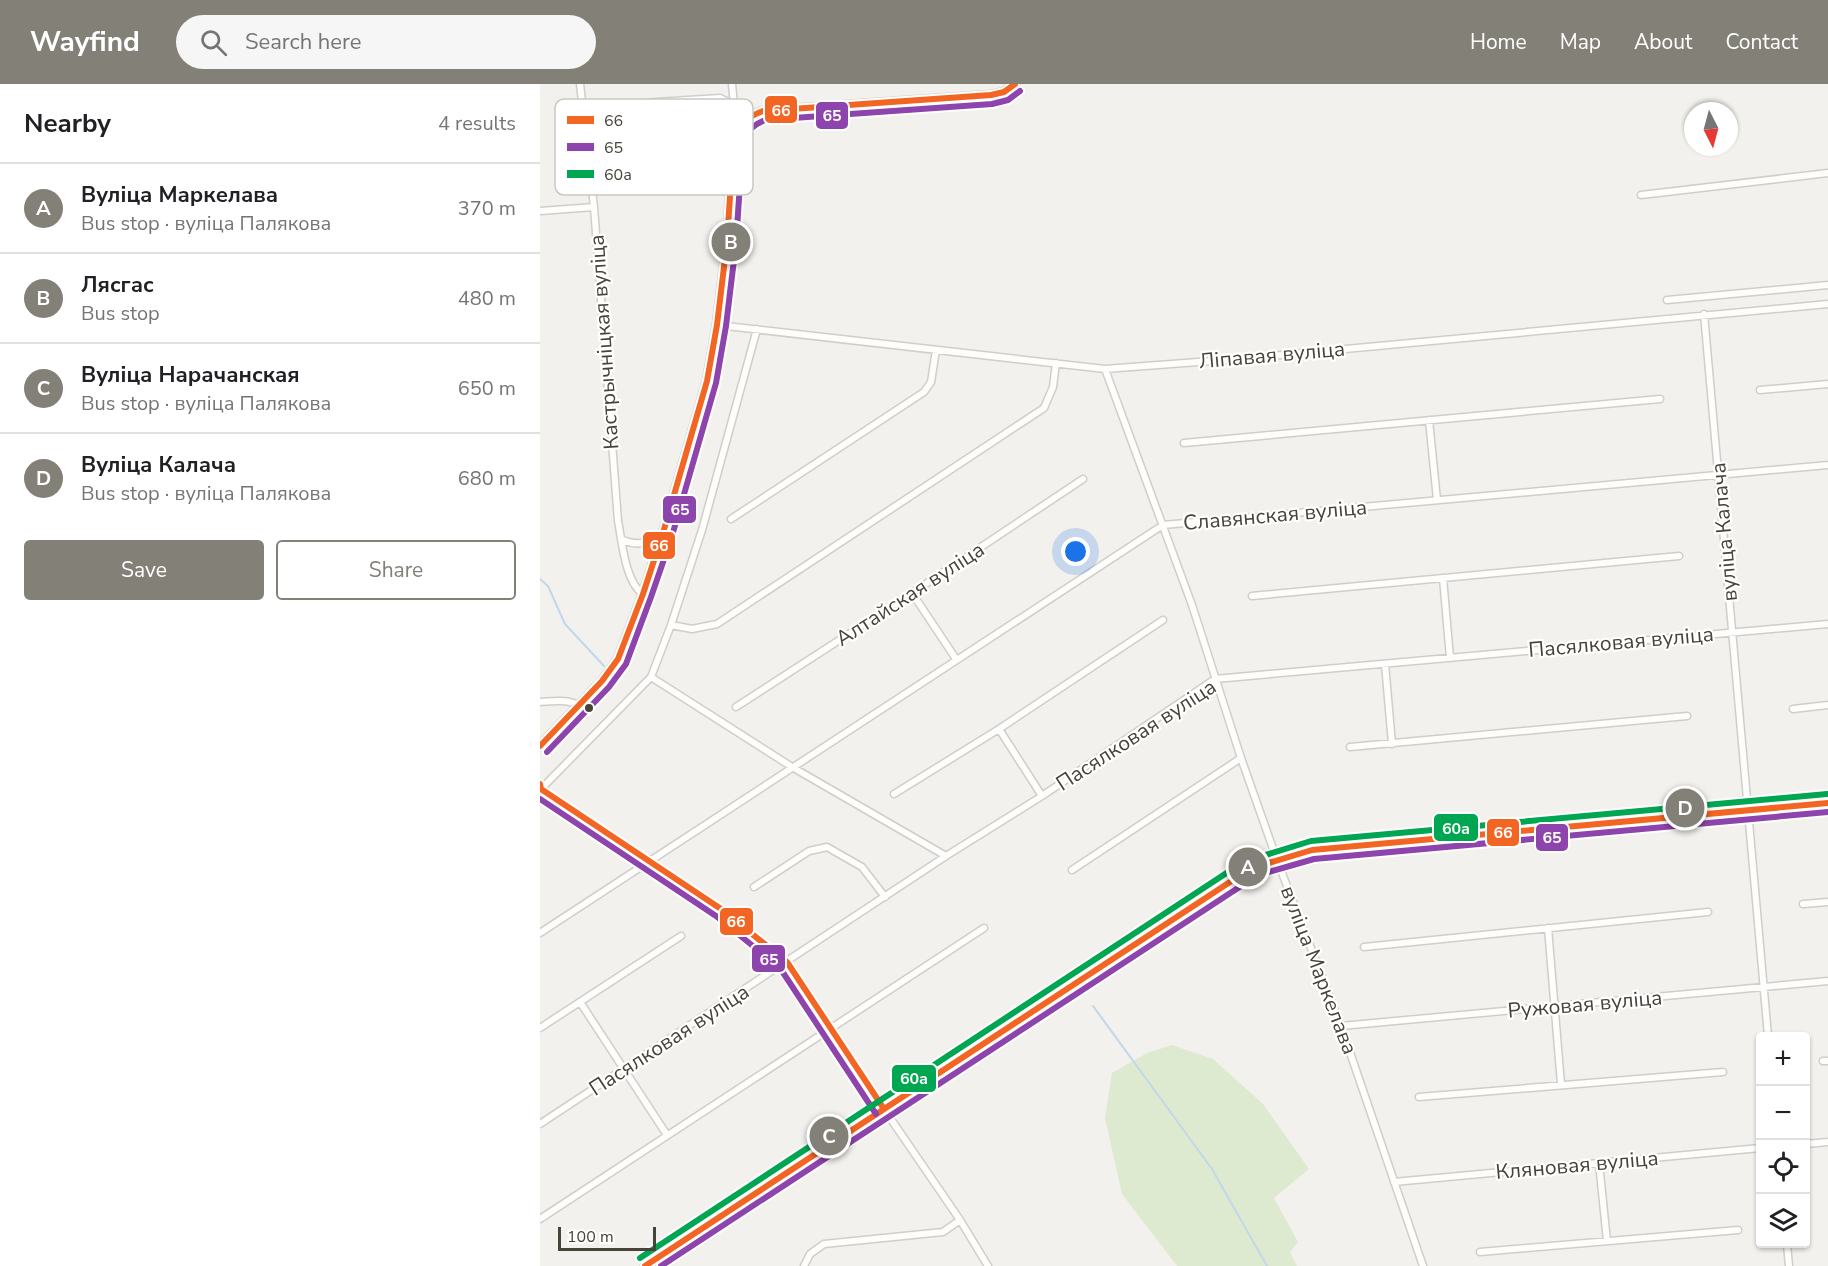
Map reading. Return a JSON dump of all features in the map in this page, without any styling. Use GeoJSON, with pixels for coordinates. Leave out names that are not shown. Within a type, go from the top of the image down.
{"type":"FeatureCollection","features":[{"type":"Feature","properties":{"kind":"street","name":"Кастрычніцкая вуліца"},"geometry":{"type":"LineString","coordinates":[[580,84],[582,99]]}},
{"type":"Feature","properties":{"kind":"street"},"geometry":{"type":"LineString","coordinates":[[732,84],[733,99]]}},
{"type":"Feature","properties":{"kind":"street"},"geometry":{"type":"LineString","coordinates":[[753,116],[763,111],[991,95],[1004,92],[1015,84]]}},
{"type":"Feature","properties":{"kind":"street"},"geometry":{"type":"LineString","coordinates":[[704,99],[722,99]]}},
{"type":"Feature","properties":{"kind":"street"},"geometry":{"type":"LineString","coordinates":[[1641,195],[1828,172]]}},
{"type":"Feature","properties":{"kind":"street","name":"Кастрычніцкая вуліца"},"geometry":{"type":"LineString","coordinates":[[593,195],[618,521],[627,567],[637,590],[643,594]]}},
{"type":"Feature","properties":{"kind":"street"},"geometry":{"type":"LineString","coordinates":[[540,746],[580,706],[618,659],[643,594],[707,381],[717,325],[730,195]]}},
{"type":"Feature","properties":{"kind":"street"},"geometry":{"type":"LineString","coordinates":[[540,211],[594,207]]}},
{"type":"Feature","properties":{"kind":"street"},"geometry":{"type":"LineString","coordinates":[[1667,300],[1828,285]]}},
{"type":"Feature","properties":{"kind":"street","name":"Ліпавая вуліца"},"geometry":{"type":"LineString","coordinates":[[717,325],[1105,369],[1238,359],[1828,304]]}},
{"type":"Feature","properties":{"kind":"street","name":"вуліца Калача"},"geometry":{"type":"LineString","coordinates":[[1704,314],[1768,1032]]}},
{"type":"Feature","properties":{"kind":"street"},"geometry":{"type":"LineString","coordinates":[[757,329],[702,530],[672,625],[651,677],[540,788],[721,909],[787,962],[960,1220],[988,1266]]}},
{"type":"Feature","properties":{"kind":"street"},"geometry":{"type":"LineString","coordinates":[[731,519],[924,392],[931,382],[936,350]]}},
{"type":"Feature","properties":{"kind":"street"},"geometry":{"type":"LineString","coordinates":[[672,625],[692,629],[717,624],[1044,408],[1053,387],[1056,363]]}},
{"type":"Feature","properties":{"kind":"street","name":"вуліца Маркелава"},"geometry":{"type":"LineString","coordinates":[[1105,369],[1163,525],[1277,860],[1341,1026],[1423,1266]]}},
{"type":"Feature","properties":{"kind":"street"},"geometry":{"type":"LineString","coordinates":[[1760,390],[1828,384]]}},
{"type":"Feature","properties":{"kind":"street"},"geometry":{"type":"LineString","coordinates":[[1184,443],[1660,399]]}},
{"type":"Feature","properties":{"kind":"street"},"geometry":{"type":"LineString","coordinates":[[1429,420],[1437,500]]}},
{"type":"Feature","properties":{"kind":"street","name":"Славянская вуліца"},"geometry":{"type":"LineString","coordinates":[[540,933],[1163,525],[1828,465]]}},
{"type":"Feature","properties":{"kind":"street","name":"Алтайская вуліца"},"geometry":{"type":"LineString","coordinates":[[736,707],[1083,479]]}},
{"type":"Feature","properties":{"kind":"street"},"geometry":{"type":"LineString","coordinates":[[621,539],[634,544],[645,543],[663,533]]}},
{"type":"Feature","properties":{"kind":"street"},"geometry":{"type":"LineString","coordinates":[[1252,596],[1679,556]]}},
{"type":"Feature","properties":{"kind":"street"},"geometry":{"type":"LineString","coordinates":[[1443,578],[1450,658]]}},
{"type":"Feature","properties":{"kind":"street"},"geometry":{"type":"LineString","coordinates":[[912,593],[956,659]]}},
{"type":"Feature","properties":{"kind":"street"},"geometry":{"type":"LineString","coordinates":[[894,794],[999,729],[1163,620]]}},
{"type":"Feature","properties":{"kind":"street","name":"Пасялковая вуліца"},"geometry":{"type":"LineString","coordinates":[[540,1124],[946,856],[1042,796],[1215,679],[1828,624]]}},
{"type":"Feature","properties":{"kind":"street"},"geometry":{"type":"LineString","coordinates":[[1385,664],[1392,744]]}},
{"type":"Feature","properties":{"kind":"street"},"geometry":{"type":"LineString","coordinates":[[651,677],[792,767],[946,856]]}},
{"type":"Feature","properties":{"kind":"street"},"geometry":{"type":"LineString","coordinates":[[540,702],[556,700],[576,703],[580,706]]}},
{"type":"Feature","properties":{"kind":"street"},"geometry":{"type":"LineString","coordinates":[[1792,709],[1828,705]]}},
{"type":"Feature","properties":{"kind":"street"},"geometry":{"type":"LineString","coordinates":[[1350,747],[1687,716]]}},
{"type":"Feature","properties":{"kind":"street"},"geometry":{"type":"LineString","coordinates":[[999,729],[1042,796]]}},
{"type":"Feature","properties":{"kind":"street"},"geometry":{"type":"LineString","coordinates":[[1072,870],[1241,758]]}},
{"type":"Feature","properties":{"kind":"street"},"geometry":{"type":"LineString","coordinates":[[645,1266],[1233,880],[1277,860],[1312,850],[1828,803]]}},
{"type":"Feature","properties":{"kind":"street"},"geometry":{"type":"LineString","coordinates":[[754,887],[809,851],[827,847],[861,867],[885,897]]}},
{"type":"Feature","properties":{"kind":"street"},"geometry":{"type":"LineString","coordinates":[[1803,904],[1828,902]]}},
{"type":"Feature","properties":{"kind":"street"},"geometry":{"type":"LineString","coordinates":[[1364,947],[1708,912]]}},
{"type":"Feature","properties":{"kind":"street"},"geometry":{"type":"LineString","coordinates":[[540,1219],[984,928]]}},
{"type":"Feature","properties":{"kind":"street"},"geometry":{"type":"LineString","coordinates":[[1548,928],[1561,1084]]}},
{"type":"Feature","properties":{"kind":"street"},"geometry":{"type":"LineString","coordinates":[[540,1028],[681,936]]}},
{"type":"Feature","properties":{"kind":"street","name":"Ружовая вуліца"},"geometry":{"type":"LineString","coordinates":[[1341,1026],[1828,981]]}},
{"type":"Feature","properties":{"kind":"street"},"geometry":{"type":"LineString","coordinates":[[580,1002],[667,1135]]}},
{"type":"Feature","properties":{"kind":"street"},"geometry":{"type":"LineString","coordinates":[[1419,1097],[1723,1072]]}},
{"type":"Feature","properties":{"kind":"street"},"geometry":{"type":"LineString","coordinates":[[1810,1144],[1828,1142]]}},
{"type":"Feature","properties":{"kind":"street","name":"Кляновая вуліца"},"geometry":{"type":"LineString","coordinates":[[1394,1182],[1756,1148]]}},
{"type":"Feature","properties":{"kind":"street"},"geometry":{"type":"LineString","coordinates":[[1599,1163],[1607,1241]]}},
{"type":"Feature","properties":{"kind":"street"},"geometry":{"type":"LineString","coordinates":[[804,1266],[810,1254],[824,1244],[943,1232],[960,1220]]}},
{"type":"Feature","properties":{"kind":"street"},"geometry":{"type":"LineString","coordinates":[[1480,1252],[1738,1230]]}},
{"type":"Feature","properties":{"kind":"street"},"geometry":{"type":"LineString","coordinates":[[1787,1248],[1789,1266]]}},
{"type":"Feature","properties":{"kind":"green space"},"geometry":{"type":"Polygon","coordinates":[[[1172,1045],[1213,1059],[1263,1104],[1309,1169],[1274,1198],[1298,1242],[1290,1252],[1297,1266],[1177,1266],[1122,1194],[1105,1118],[1112,1073],[1147,1053],[1172,1045]]]}},
{"type":"Feature","properties":{"kind":"waterway"},"geometry":{"type":"LineString","coordinates":[[540,579],[548,586],[565,624],[604,666]]}},
{"type":"Feature","properties":{"kind":"waterway"},"geometry":{"type":"LineString","coordinates":[[1093,1006],[1212,1169],[1267,1266]]}},
{"type":"Feature","properties":{"kind":"transit line","name":"66"},"geometry":{"type":"LineString","coordinates":[[753,116],[763,111],[991,95],[1004,92],[1015,84]]}},
{"type":"Feature","properties":{"kind":"transit line","name":"65"},"geometry":{"type":"LineString","coordinates":[[753,127],[765,120],[992,104],[1008,100],[1020,91]]}},
{"type":"Feature","properties":{"kind":"transit line","name":"66"},"geometry":{"type":"LineString","coordinates":[[540,746],[602,681],[618,659],[643,594],[707,381],[717,325],[730,195]]}},
{"type":"Feature","properties":{"kind":"transit line","name":"65"},"geometry":{"type":"LineString","coordinates":[[547,752],[609,687],[626,664],[651,597],[672,536],[716,383],[726,326],[739,195]]}},
{"type":"Feature","properties":{"kind":"transit line","name":"66"},"geometry":{"type":"LineString","coordinates":[[540,784],[541,789],[721,909],[787,962],[884,1109]]}},
{"type":"Feature","properties":{"kind":"transit line","name":"60а"},"geometry":{"type":"LineString","coordinates":[[640,1258],[1228,872],[1259,857],[1311,841],[1827,794]]}},
{"type":"Feature","properties":{"kind":"transit line","name":"65"},"geometry":{"type":"LineString","coordinates":[[540,799],[716,916],[780,968],[876,1114]]}},
{"type":"Feature","properties":{"kind":"transit line","name":"66"},"geometry":{"type":"LineString","coordinates":[[645,1266],[1233,880],[1262,865],[1312,850],[1828,803]]}},
{"type":"Feature","properties":{"kind":"transit line","name":"65"},"geometry":{"type":"LineString","coordinates":[[661,1266],[1238,888],[1265,873],[1314,859],[1828,812]]}},
{"type":"Feature","properties":{"kind":"place","name":"Лясгас"},"geometry":{"type":"Point","coordinates":[731,242]}},
{"type":"Feature","properties":{"kind":"place","name":"Вуліца Калача"},"geometry":{"type":"Point","coordinates":[1685,808]}},
{"type":"Feature","properties":{"kind":"place","name":"Вуліца Маркелава"},"geometry":{"type":"Point","coordinates":[1248,867]}},
{"type":"Feature","properties":{"kind":"place","name":"Вуліца Нарачанская"},"geometry":{"type":"Point","coordinates":[829,1136]}}]}
